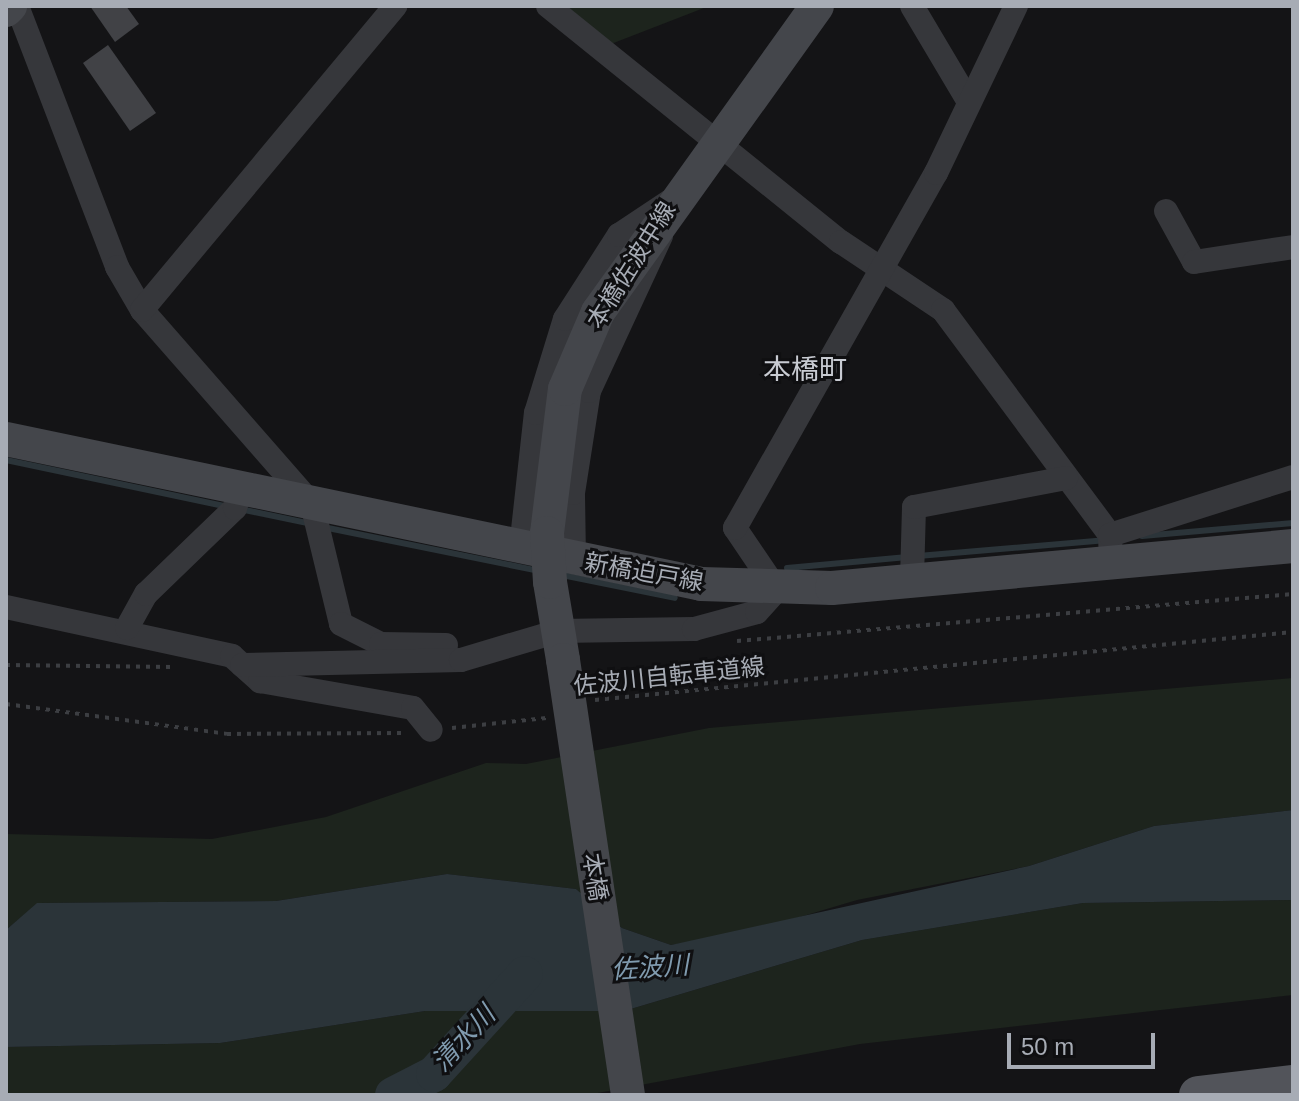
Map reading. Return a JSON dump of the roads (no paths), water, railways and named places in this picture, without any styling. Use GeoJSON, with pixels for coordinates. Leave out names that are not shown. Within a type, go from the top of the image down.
{"type":"FeatureCollection","features":[{"type":"Feature","properties":{"kind":"main road"},"geometry":{"type":"LineString","coordinates":[[1198,1095],[1293,1084]]}},
{"type":"Feature","properties":{"kind":"street"},"geometry":{"type":"LineString","coordinates":[[17,6],[117,267],[142,310],[312,504],[341,624],[354,635],[422,647],[508,642],[560,645],[620,634],[694,629],[757,612],[777,590],[735,528],[882,270],[1016,6]]}},
{"type":"Feature","properties":{"kind":"street"},"geometry":{"type":"LineString","coordinates":[[142,310],[395,6]]}},
{"type":"Feature","properties":{"kind":"street"},"geometry":{"type":"LineString","coordinates":[[548,6],[719,138],[882,270],[943,310],[1066,478],[1111,548],[1293,477]]}},
{"type":"Feature","properties":{"kind":"street","name":"本橋佐波中線"},"geometry":{"type":"LineString","coordinates":[[560,645],[550,582],[534,541],[565,389],[598,312],[672,200],[817,6]]}},
{"type":"Feature","properties":{"kind":"street"},"geometry":{"type":"LineString","coordinates":[[912,6],[969,102]]}},
{"type":"Feature","properties":{"kind":"street"},"geometry":{"type":"LineString","coordinates":[[574,559],[573,493],[589,391],[649,274],[672,200]]}},
{"type":"Feature","properties":{"kind":"street"},"geometry":{"type":"LineString","coordinates":[[1166,211],[1194,262],[1293,247]]}},
{"type":"Feature","properties":{"kind":"street","name":"新橋迫戸線"},"geometry":{"type":"LineString","coordinates":[[6,439],[312,504],[534,541],[574,559],[701,584],[777,590],[912,579],[1111,548],[1293,546]]}},
{"type":"Feature","properties":{"kind":"street"},"geometry":{"type":"LineString","coordinates":[[912,579],[914,507],[1066,478]]}},
{"type":"Feature","properties":{"kind":"street"},"geometry":{"type":"LineString","coordinates":[[127,628],[146,594],[235,508],[241,489]]}},
{"type":"Feature","properties":{"kind":"street"},"geometry":{"type":"LineString","coordinates":[[6,607],[127,628],[232,656],[260,681],[413,708],[431,730]]}},
{"type":"Feature","properties":{"kind":"street"},"geometry":{"type":"LineString","coordinates":[[620,634],[658,649]]}},
{"type":"Feature","properties":{"kind":"street"},"geometry":{"type":"LineString","coordinates":[[242,665],[461,660],[508,642]]}},
{"type":"Feature","properties":{"kind":"street","name":"本橋"},"geometry":{"type":"LineString","coordinates":[[560,645],[628,1095]]}},
{"type":"Feature","properties":{"kind":"water","name":"佐波川"},"geometry":{"type":"Polygon","coordinates":[[[1293,810],[1293,900],[1083,903],[862,940],[624,1011],[425,1011],[220,1043],[6,1047],[6,930],[37,903],[276,901],[447,874],[576,889],[622,928],[671,945],[1029,866],[1154,826],[1293,810]]]}},
{"type":"Feature","properties":{"kind":"waterway"},"geometry":{"type":"LineString","coordinates":[[6,460],[225,506]]}},
{"type":"Feature","properties":{"kind":"waterway"},"geometry":{"type":"LineString","coordinates":[[240,509],[312,524]]}},
{"type":"Feature","properties":{"kind":"waterway"},"geometry":{"type":"LineString","coordinates":[[1142,536],[1293,523]]}},
{"type":"Feature","properties":{"kind":"waterway"},"geometry":{"type":"LineString","coordinates":[[323,527],[539,571]]}},
{"type":"Feature","properties":{"kind":"waterway"},"geometry":{"type":"LineString","coordinates":[[918,556],[1107,540]]}},
{"type":"Feature","properties":{"kind":"waterway"},"geometry":{"type":"LineString","coordinates":[[787,568],[907,557]]}},
{"type":"Feature","properties":{"kind":"waterway"},"geometry":{"type":"LineString","coordinates":[[562,575],[675,598]]}},
{"type":"Feature","properties":{"kind":"waterway","name":"清水川"},"geometry":{"type":"LineString","coordinates":[[393,1095],[434,1074],[525,974]]}},
{"type":"Feature","properties":{"kind":"district","name":"本橋町"},"geometry":{"type":"Point","coordinates":[805,370]}}]}
